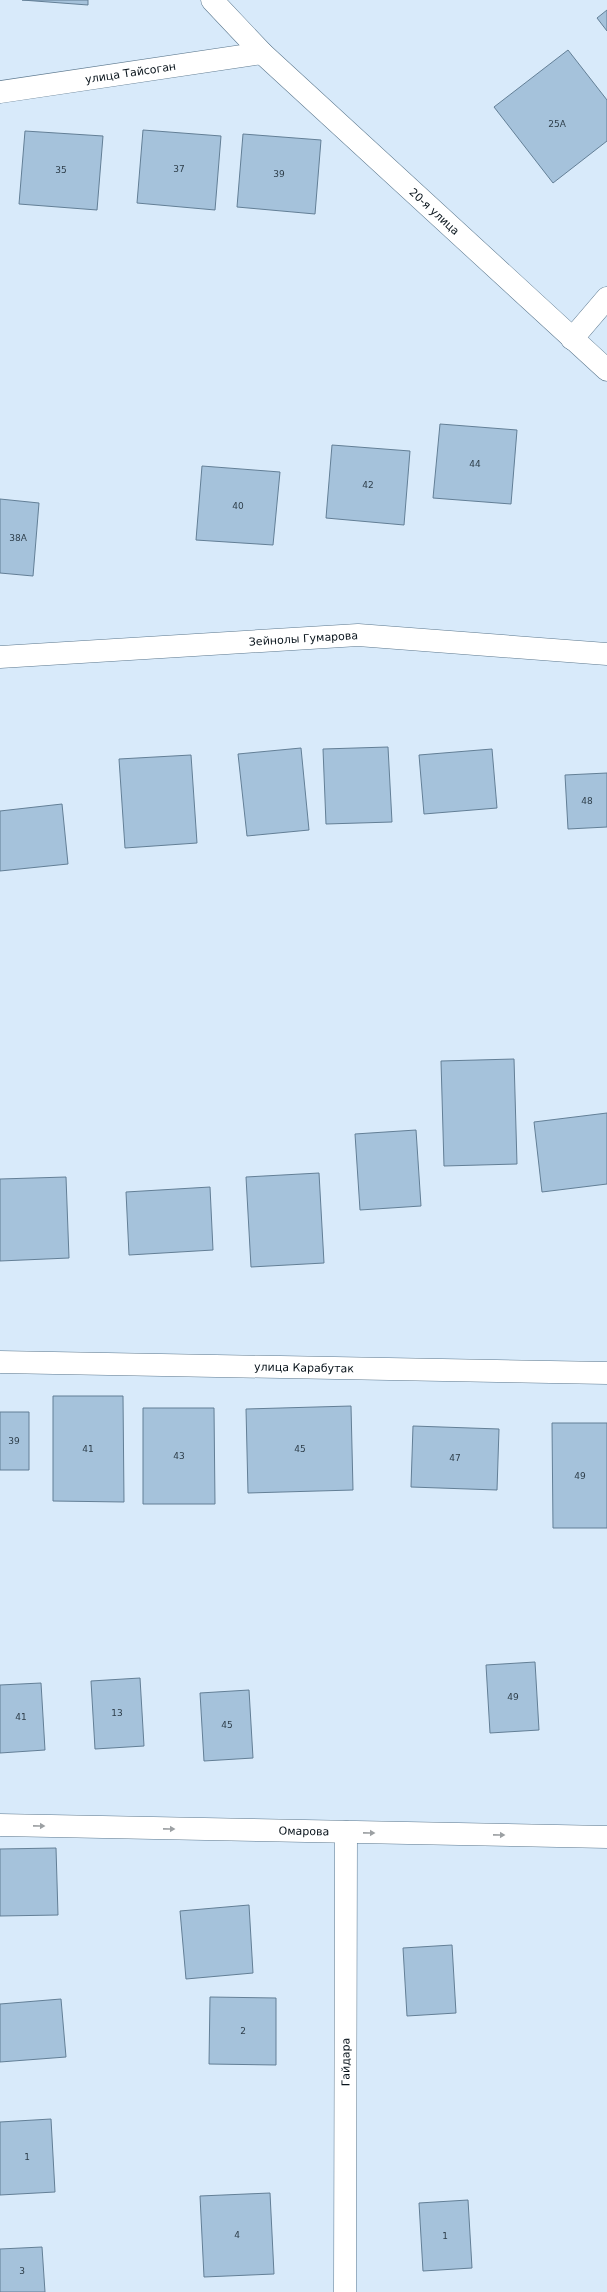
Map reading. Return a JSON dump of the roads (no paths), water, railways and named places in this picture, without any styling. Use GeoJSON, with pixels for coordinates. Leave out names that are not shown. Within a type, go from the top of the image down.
{"type":"FeatureCollection","features":[{"type":"Feature","properties":{"kind":"street","name":"20-я улица"},"geometry":{"type":"LineString","coordinates":[[212,0],[262,54],[572,340],[607,370]]}},
{"type":"Feature","properties":{"kind":"street","name":"улица Тайсоган"},"geometry":{"type":"LineString","coordinates":[[0,92],[262,54]]}},
{"type":"Feature","properties":{"kind":"street"},"geometry":{"type":"LineString","coordinates":[[572,340],[607,298]]}},
{"type":"Feature","properties":{"kind":"street","name":"Зейнолы Гумарова"},"geometry":{"type":"LineString","coordinates":[[0,657],[358,636],[607,654]]}},
{"type":"Feature","properties":{"kind":"street","name":"улица Карабутак"},"geometry":{"type":"LineString","coordinates":[[0,1362],[607,1373]]}},
{"type":"Feature","properties":{"kind":"street","name":"Омарова"},"geometry":{"type":"LineString","coordinates":[[0,1825],[607,1837]]}},
{"type":"Feature","properties":{"kind":"street","name":"Гайдара"},"geometry":{"type":"LineString","coordinates":[[345,2292],[346,1832]]}}]}
